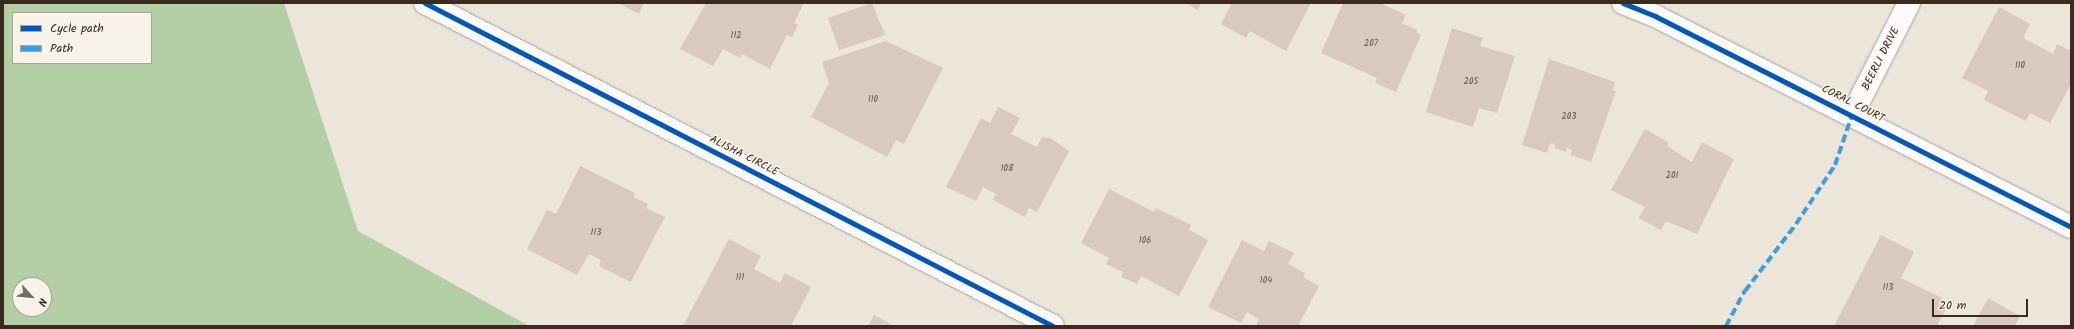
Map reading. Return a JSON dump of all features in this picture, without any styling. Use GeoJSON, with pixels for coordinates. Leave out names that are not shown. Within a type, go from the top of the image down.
{"type":"FeatureCollection","features":[{"type":"Feature","properties":{"kind":"street","name":"ALISHA CIRCLE"},"geometry":{"type":"LineString","coordinates":[[426,3],[1053,326]]}},
{"type":"Feature","properties":{"kind":"street","name":"CORAL COURT"},"geometry":{"type":"LineString","coordinates":[[1623,3],[1655,16],[2071,227]]}},
{"type":"Feature","properties":{"kind":"street","name":"BEERLI DRIVE"},"geometry":{"type":"LineString","coordinates":[[1852,115],[1909,3]]}},
{"type":"Feature","properties":{"kind":"green space"},"geometry":{"type":"Polygon","coordinates":[[[3,3],[284,3],[358,231],[529,326],[3,326],[3,3]]]}},
{"type":"Feature","properties":{"kind":"building"},"geometry":{"type":"Polygon","coordinates":[[[618,3],[644,3],[639,14],[618,3]]]}},
{"type":"Feature","properties":{"kind":"building"},"geometry":{"type":"Polygon","coordinates":[[[706,3],[804,3],[794,23],[798,25],[792,37],[787,35],[770,69],[742,54],[740,58],[723,49],[713,66],[680,49],[706,3]]]}},
{"type":"Feature","properties":{"kind":"building"},"geometry":{"type":"Polygon","coordinates":[[[872,3],[885,35],[839,50],[828,18],[872,3]]]}},
{"type":"Feature","properties":{"kind":"building"},"geometry":{"type":"Polygon","coordinates":[[[1185,3],[1201,3],[1198,10],[1185,3]]]}},
{"type":"Feature","properties":{"kind":"building"},"geometry":{"type":"Polygon","coordinates":[[[1232,3],[1311,3],[1286,51],[1250,31],[1246,38],[1221,24],[1232,3]]]}},
{"type":"Feature","properties":{"kind":"building"},"geometry":{"type":"Polygon","coordinates":[[[1343,3],[1380,3],[1406,15],[1402,23],[1417,30],[1416,32],[1421,35],[1396,92],[1375,83],[1377,78],[1321,53],[1343,3]]]}},
{"type":"Feature","properties":{"kind":"building"},"geometry":{"type":"Polygon","coordinates":[[[1999,7],[2030,24],[2023,38],[2053,54],[2057,44],[2071,51],[2071,84],[2050,123],[2030,113],[2026,121],[1984,100],[1988,91],[1962,78],[1999,7]]]}},
{"type":"Feature","properties":{"kind":"building"},"geometry":{"type":"Polygon","coordinates":[[[1452,28],[1483,38],[1480,46],[1515,56],[1497,113],[1479,108],[1473,127],[1426,112],[1452,28]]]}},
{"type":"Feature","properties":{"kind":"building"},"geometry":{"type":"Polygon","coordinates":[[[886,41],[943,68],[904,144],[896,140],[887,157],[811,117],[829,83],[822,62],[886,41]]]}},
{"type":"Feature","properties":{"kind":"building"},"geometry":{"type":"Polygon","coordinates":[[[1549,59],[1615,82],[1613,90],[1616,91],[1591,162],[1571,155],[1572,150],[1567,148],[1566,152],[1554,148],[1555,144],[1550,143],[1547,153],[1522,145],[1549,59]]]}},
{"type":"Feature","properties":{"kind":"building"},"geometry":{"type":"Polygon","coordinates":[[[998,107],[1020,118],[1011,134],[1037,147],[1042,137],[1050,138],[1069,151],[1037,212],[1029,208],[1025,217],[993,200],[996,194],[983,187],[976,201],[946,187],[981,118],[990,123],[998,107]]]}},
{"type":"Feature","properties":{"kind":"building"},"geometry":{"type":"Polygon","coordinates":[[[1645,129],[1669,143],[1667,146],[1692,162],[1702,142],[1734,159],[1697,234],[1666,221],[1661,230],[1639,218],[1645,207],[1611,190],[1645,129]]]}},
{"type":"Feature","properties":{"kind":"building"},"geometry":{"type":"Polygon","coordinates":[[[580,166],[635,193],[634,197],[648,204],[646,208],[665,217],[631,282],[599,266],[601,260],[589,254],[577,275],[527,249],[547,210],[556,214],[580,166]]]}},
{"type":"Feature","properties":{"kind":"building"},"geometry":{"type":"Polygon","coordinates":[[[1109,189],[1154,212],[1156,208],[1191,225],[1189,230],[1208,240],[1179,296],[1141,276],[1137,284],[1121,277],[1123,272],[1106,264],[1109,258],[1081,243],[1109,189]]]}},
{"type":"Feature","properties":{"kind":"building"},"geometry":{"type":"Polygon","coordinates":[[[1881,235],[1914,252],[1901,278],[1942,298],[1940,301],[1948,305],[1937,326],[1834,326],[1881,235]]]}},
{"type":"Feature","properties":{"kind":"building"},"geometry":{"type":"Polygon","coordinates":[[[729,239],[761,256],[754,269],[780,283],[785,273],[811,287],[791,326],[683,326],[729,239]]]}},
{"type":"Feature","properties":{"kind":"building"},"geometry":{"type":"Polygon","coordinates":[[[1242,240],[1264,251],[1269,241],[1294,253],[1288,264],[1305,273],[1303,277],[1319,286],[1298,326],[1256,326],[1259,319],[1247,312],[1241,323],[1208,307],[1242,240]]]}},
{"type":"Feature","properties":{"kind":"building"},"geometry":{"type":"Polygon","coordinates":[[[1988,298],[2020,316],[2015,326],[1973,326],[1988,298]]]}},
{"type":"Feature","properties":{"kind":"building"},"geometry":{"type":"Polygon","coordinates":[[[874,315],[895,326],[868,326],[874,315]]]}},
{"type":"Feature","properties":{"kind":"marked path"},"geometry":{"type":"LineString","coordinates":[[1726,326],[1745,291],[1796,224],[1835,165],[1852,115]]}},
{"type":"Feature","properties":{"kind":"cycle path"},"geometry":{"type":"LineString","coordinates":[[425,3],[1053,326]]}},
{"type":"Feature","properties":{"kind":"cycle path"},"geometry":{"type":"LineString","coordinates":[[1623,3],[1655,16],[2071,227]]}}]}
